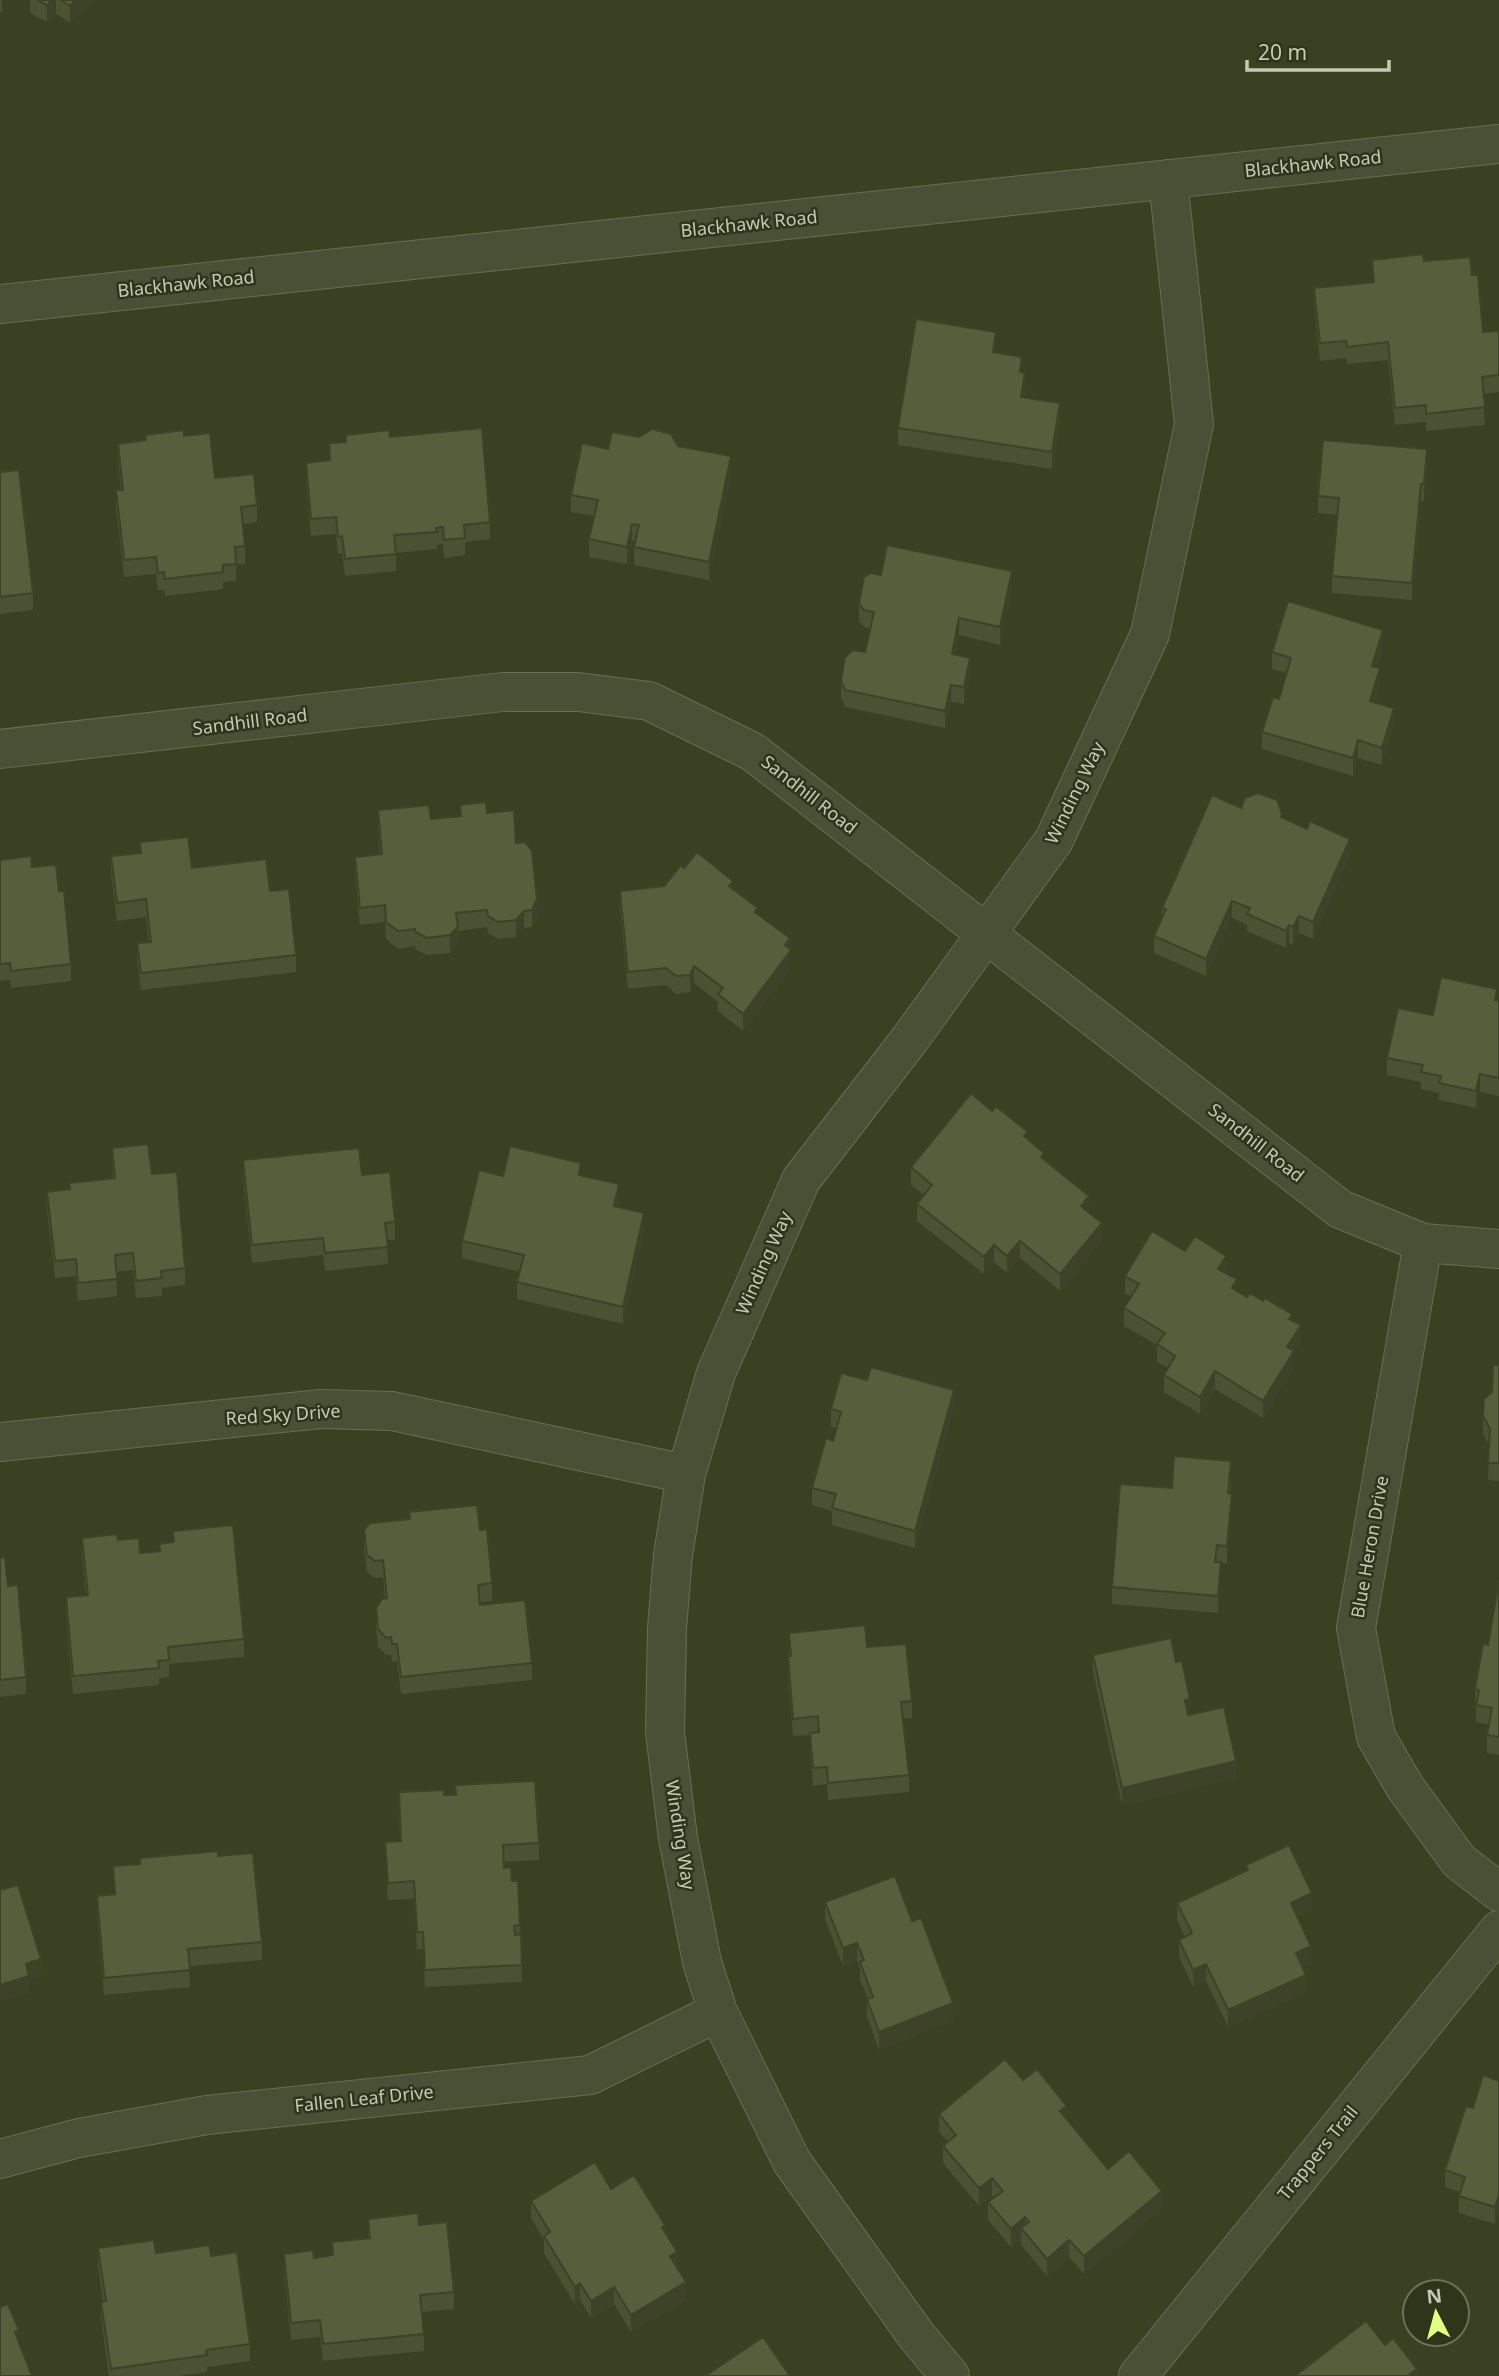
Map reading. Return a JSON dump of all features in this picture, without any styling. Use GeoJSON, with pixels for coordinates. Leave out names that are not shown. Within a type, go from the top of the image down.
{"type":"FeatureCollection","features":[{"type":"Feature","properties":{"kind":"street","name":"Blackhawk Road"},"geometry":{"type":"LineString","coordinates":[[0,304],[1499,144]]}},
{"type":"Feature","properties":{"kind":"street","name":"Winding Way"},"geometry":{"type":"LineString","coordinates":[[950,2376],[916,2335],[792,2162],[718,2012],[702,1962],[683,1862],[665,1732],[667,1628],[673,1555],[686,1474],[716,1373],[801,1180],[910,1039],[1054,840],[1150,634],[1194,424],[1168,179]]}},
{"type":"Feature","properties":{"kind":"street","name":"Sandhill Road"},"geometry":{"type":"LineString","coordinates":[[0,749],[503,692],[578,692],[649,701],[753,752],[1340,1209],[1423,1243],[1499,1249]]}},
{"type":"Feature","properties":{"kind":"street","name":"Blue Heron Drive"},"geometry":{"type":"LineString","coordinates":[[1423,1243],[1356,1628],[1376,1737],[1405,1787],[1459,1861],[1499,1892]]}},
{"type":"Feature","properties":{"kind":"street","name":"Red Sky Drive"},"geometry":{"type":"LineString","coordinates":[[0,1441],[321,1409],[392,1411],[686,1474]]}},
{"type":"Feature","properties":{"kind":"street","name":"Trappers Trail"},"geometry":{"type":"LineString","coordinates":[[1138,2376],[1499,1930]]}},
{"type":"Feature","properties":{"kind":"street","name":"Fallen Leaf Drive"},"geometry":{"type":"LineString","coordinates":[[0,2159],[79,2138],[207,2115],[590,2075],[718,2012]]}},
{"type":"Feature","properties":{"kind":"building"},"geometry":{"type":"Polygon","coordinates":[[[38,0],[52,0],[47,5],[38,0]]]}},
{"type":"Feature","properties":{"kind":"building"},"geometry":{"type":"Polygon","coordinates":[[[61,0],[75,0],[70,6],[61,0]]]}},
{"type":"Feature","properties":{"kind":"building"},"geometry":{"type":"Polygon","coordinates":[[[1423,254],[1424,261],[1470,257],[1472,275],[1478,275],[1483,332],[1499,331],[1499,375],[1482,377],[1485,407],[1426,414],[1426,405],[1395,408],[1388,342],[1347,347],[1346,341],[1320,343],[1314,288],[1374,282],[1372,260],[1423,254]]]}},
{"type":"Feature","properties":{"kind":"building"},"geometry":{"type":"Polygon","coordinates":[[[916,319],[996,332],[993,352],[1022,357],[1020,372],[1025,373],[1021,397],[1060,403],[1052,452],[898,428],[916,319]]]}},
{"type":"Feature","properties":{"kind":"building"},"geometry":{"type":"Polygon","coordinates":[[[482,428],[490,522],[464,525],[465,538],[444,540],[443,527],[436,528],[437,532],[394,535],[396,554],[345,559],[342,536],[338,537],[336,517],[311,519],[306,463],[330,460],[329,443],[346,442],[346,435],[389,430],[390,437],[482,428]]]}},
{"type":"Feature","properties":{"kind":"building"},"geometry":{"type":"Polygon","coordinates":[[[652,429],[671,434],[678,446],[731,456],[709,562],[634,547],[639,525],[632,524],[627,547],[589,539],[598,500],[571,495],[582,443],[608,449],[612,432],[639,437],[652,429]]]}},
{"type":"Feature","properties":{"kind":"building"},"geometry":{"type":"Polygon","coordinates":[[[184,430],[184,436],[210,433],[215,478],[254,474],[257,505],[241,507],[245,546],[235,547],[236,564],[223,565],[223,572],[165,579],[164,572],[158,573],[156,557],[124,560],[116,490],[123,490],[118,444],[146,440],[145,435],[184,430]]]}},
{"type":"Feature","properties":{"kind":"building"},"geometry":{"type":"Polygon","coordinates":[[[1323,440],[1427,449],[1412,583],[1332,576],[1339,498],[1318,496],[1323,440]]]}},
{"type":"Feature","properties":{"kind":"building"},"geometry":{"type":"Polygon","coordinates":[[[19,470],[33,593],[0,597],[0,472],[19,470]]]}},
{"type":"Feature","properties":{"kind":"building"},"geometry":{"type":"Polygon","coordinates":[[[887,545],[1012,571],[1000,627],[959,618],[952,654],[970,658],[964,687],[951,685],[945,711],[845,690],[841,680],[845,657],[853,650],[865,652],[874,612],[864,610],[859,603],[864,577],[871,573],[881,575],[887,545]]]}},
{"type":"Feature","properties":{"kind":"building"},"geometry":{"type":"Polygon","coordinates":[[[1288,601],[1383,630],[1372,666],[1380,668],[1370,701],[1394,708],[1382,748],[1358,740],[1353,758],[1262,732],[1273,697],[1279,699],[1291,658],[1272,652],[1288,601]]]}},
{"type":"Feature","properties":{"kind":"building"},"geometry":{"type":"Polygon","coordinates":[[[1258,793],[1277,800],[1281,817],[1307,829],[1310,821],[1350,839],[1313,922],[1299,916],[1293,927],[1289,925],[1286,931],[1247,914],[1250,908],[1232,901],[1206,959],[1154,936],[1166,909],[1162,908],[1212,795],[1241,808],[1245,798],[1258,793]]]}},
{"type":"Feature","properties":{"kind":"building"},"geometry":{"type":"Polygon","coordinates":[[[486,802],[487,813],[514,810],[516,843],[525,842],[532,851],[537,899],[532,910],[524,911],[516,920],[498,922],[488,916],[487,910],[456,913],[458,927],[450,935],[427,938],[415,932],[415,929],[398,931],[386,922],[385,905],[360,908],[355,857],[382,854],[378,810],[429,805],[431,819],[461,816],[460,805],[486,802]]]}},
{"type":"Feature","properties":{"kind":"building"},"geometry":{"type":"Polygon","coordinates":[[[188,837],[192,868],[266,859],[270,891],[289,889],[296,955],[141,973],[137,943],[151,942],[146,899],[117,903],[111,856],[141,853],[140,842],[188,837]]]}},
{"type":"Feature","properties":{"kind":"building"},"geometry":{"type":"Polygon","coordinates":[[[697,852],[733,881],[729,886],[758,908],[755,912],[790,938],[785,945],[791,950],[743,1014],[718,994],[723,988],[694,966],[690,975],[676,976],[666,968],[628,972],[620,891],[664,886],[681,865],[684,868],[697,852]]]}},
{"type":"Feature","properties":{"kind":"building"},"geometry":{"type":"Polygon","coordinates":[[[31,856],[32,867],[56,865],[59,891],[64,891],[71,964],[11,971],[10,963],[0,964],[0,860],[31,856]]]}},
{"type":"Feature","properties":{"kind":"building"},"geometry":{"type":"Polygon","coordinates":[[[1441,977],[1497,989],[1495,1000],[1499,1001],[1499,1078],[1480,1074],[1476,1091],[1439,1083],[1441,1076],[1421,1072],[1423,1065],[1387,1058],[1398,1008],[1433,1015],[1441,977]]]}},
{"type":"Feature","properties":{"kind":"building"},"geometry":{"type":"Polygon","coordinates":[[[971,1093],[992,1111],[996,1106],[1028,1132],[1024,1136],[1044,1153],[1041,1157],[1089,1196],[1081,1206],[1102,1223],[1060,1274],[1020,1241],[1007,1256],[994,1245],[984,1257],[917,1204],[932,1185],[911,1167],[971,1093]]]}},
{"type":"Feature","properties":{"kind":"building"},"geometry":{"type":"Polygon","coordinates":[[[148,1144],[152,1174],[177,1172],[185,1268],[161,1271],[162,1278],[136,1281],[133,1253],[115,1255],[117,1279],[78,1283],[76,1259],[55,1261],[47,1192],[70,1189],[69,1183],[115,1178],[112,1148],[148,1144]]]}},
{"type":"Feature","properties":{"kind":"building"},"geometry":{"type":"Polygon","coordinates":[[[510,1146],[581,1163],[579,1175],[619,1184],[614,1206],[644,1213],[623,1307],[517,1282],[524,1255],[462,1241],[479,1170],[503,1176],[510,1146]]]}},
{"type":"Feature","properties":{"kind":"building"},"geometry":{"type":"Polygon","coordinates":[[[359,1148],[362,1175],[390,1172],[395,1222],[385,1223],[388,1247],[325,1253],[323,1238],[252,1245],[243,1160],[359,1148]]]}},
{"type":"Feature","properties":{"kind":"building"},"geometry":{"type":"Polygon","coordinates":[[[1152,1231],[1185,1251],[1195,1236],[1226,1256],[1218,1269],[1237,1279],[1232,1288],[1247,1297],[1250,1293],[1263,1301],[1265,1298],[1292,1314],[1289,1319],[1301,1325],[1287,1347],[1294,1351],[1263,1401],[1215,1371],[1200,1397],[1164,1375],[1175,1356],[1157,1344],[1165,1333],[1124,1308],[1139,1284],[1125,1276],[1152,1231]]]}},
{"type":"Feature","properties":{"kind":"building"},"geometry":{"type":"Polygon","coordinates":[[[1493,1365],[1499,1365],[1499,1463],[1488,1463],[1490,1429],[1483,1416],[1484,1399],[1492,1392],[1493,1365]]]}},
{"type":"Feature","properties":{"kind":"building"},"geometry":{"type":"Polygon","coordinates":[[[871,1367],[954,1390],[915,1531],[832,1508],[836,1494],[812,1488],[826,1438],[833,1441],[841,1412],[831,1409],[841,1373],[867,1380],[871,1367]]]}},
{"type":"Feature","properties":{"kind":"building"},"geometry":{"type":"Polygon","coordinates":[[[1174,1456],[1231,1461],[1228,1493],[1232,1494],[1227,1546],[1217,1545],[1215,1562],[1221,1562],[1218,1596],[1112,1587],[1120,1484],[1172,1488],[1174,1456]]]}},
{"type":"Feature","properties":{"kind":"building"},"geometry":{"type":"Polygon","coordinates":[[[477,1505],[480,1530],[487,1529],[492,1583],[478,1585],[480,1605],[525,1600],[532,1663],[401,1677],[397,1644],[392,1644],[391,1637],[386,1638],[378,1629],[376,1608],[382,1599],[387,1598],[383,1560],[375,1561],[367,1555],[364,1530],[370,1523],[410,1519],[409,1512],[477,1505]]]}},
{"type":"Feature","properties":{"kind":"building"},"geometry":{"type":"Polygon","coordinates":[[[233,1525],[244,1639],[168,1647],[169,1660],[158,1661],[159,1668],[73,1676],[66,1597],[88,1595],[82,1538],[117,1534],[118,1540],[139,1538],[140,1553],[160,1551],[159,1544],[174,1542],[173,1531],[233,1525]]]}},
{"type":"Feature","properties":{"kind":"building"},"geometry":{"type":"Polygon","coordinates":[[[5,1557],[8,1586],[18,1585],[26,1677],[0,1680],[0,1558],[5,1557]]]}},
{"type":"Feature","properties":{"kind":"building"},"geometry":{"type":"Polygon","coordinates":[[[1499,1580],[1499,1737],[1487,1735],[1492,1708],[1476,1705],[1479,1690],[1475,1689],[1483,1643],[1488,1645],[1499,1580]]]}},
{"type":"Feature","properties":{"kind":"building"},"geometry":{"type":"Polygon","coordinates":[[[865,1625],[867,1647],[906,1644],[912,1701],[901,1702],[909,1775],[828,1783],[827,1767],[813,1768],[810,1733],[819,1732],[818,1716],[793,1719],[789,1633],[865,1625]]]}},
{"type":"Feature","properties":{"kind":"building"},"geometry":{"type":"Polygon","coordinates":[[[1171,1638],[1176,1662],[1182,1661],[1190,1699],[1185,1700],[1188,1715],[1224,1707],[1236,1761],[1122,1788],[1093,1655],[1171,1638]]]}},
{"type":"Feature","properties":{"kind":"building"},"geometry":{"type":"Polygon","coordinates":[[[535,1781],[539,1843],[503,1845],[504,1868],[511,1867],[512,1881],[518,1881],[520,1925],[514,1926],[515,1935],[521,1934],[522,1965],[425,1970],[423,1932],[417,1932],[414,1881],[388,1883],[385,1842],[401,1841],[399,1792],[444,1790],[444,1795],[456,1795],[455,1785],[535,1781]]]}},
{"type":"Feature","properties":{"kind":"building"},"geometry":{"type":"Polygon","coordinates":[[[1289,1845],[1312,1893],[1291,1903],[1311,1946],[1296,1953],[1306,1975],[1228,2010],[1206,1964],[1193,1970],[1179,1940],[1192,1933],[1177,1903],[1248,1870],[1246,1865],[1289,1845]]]}},
{"type":"Feature","properties":{"kind":"building"},"geometry":{"type":"Polygon","coordinates":[[[218,1851],[218,1856],[253,1853],[262,1942],[188,1949],[190,1970],[104,1978],[97,1896],[115,1894],[113,1866],[140,1864],[140,1858],[218,1851]]]}},
{"type":"Feature","properties":{"kind":"building"},"geometry":{"type":"Polygon","coordinates":[[[895,1876],[912,1921],[921,1918],[953,2003],[879,2032],[867,1999],[873,1997],[860,1962],[864,1960],[857,1943],[843,1948],[825,1902],[895,1876]]]}},
{"type":"Feature","properties":{"kind":"building"},"geometry":{"type":"Polygon","coordinates":[[[18,1885],[41,1959],[26,1964],[29,1976],[0,1985],[0,1890],[18,1885]]]}},
{"type":"Feature","properties":{"kind":"building"},"geometry":{"type":"Polygon","coordinates":[[[1005,2059],[1023,2080],[1037,2069],[1067,2106],[1060,2111],[1108,2169],[1129,2151],[1162,2191],[1084,2256],[1069,2240],[1047,2259],[1021,2228],[1029,2222],[1025,2217],[1011,2229],[988,2202],[1003,2191],[992,2178],[979,2188],[943,2146],[956,2135],[939,2114],[1005,2059]]]}},
{"type":"Feature","properties":{"kind":"building"},"geometry":{"type":"Polygon","coordinates":[[[1483,2075],[1499,2081],[1499,2195],[1495,2207],[1459,2196],[1465,2177],[1445,2170],[1466,2106],[1473,2108],[1483,2075]]]}},
{"type":"Feature","properties":{"kind":"building"},"geometry":{"type":"Polygon","coordinates":[[[595,2162],[611,2189],[634,2175],[665,2225],[662,2227],[677,2252],[670,2256],[686,2282],[631,2315],[614,2287],[591,2301],[580,2283],[575,2287],[544,2236],[550,2232],[531,2201],[595,2162]]]}},
{"type":"Feature","properties":{"kind":"building"},"geometry":{"type":"Polygon","coordinates":[[[418,2213],[419,2225],[447,2222],[454,2292],[420,2295],[424,2334],[323,2344],[320,2320],[291,2323],[284,2254],[313,2250],[314,2258],[333,2255],[332,2242],[370,2238],[368,2219],[418,2213]]]}},
{"type":"Feature","properties":{"kind":"building"},"geometry":{"type":"Polygon","coordinates":[[[154,2240],[156,2253],[209,2245],[211,2256],[237,2252],[250,2344],[206,2350],[207,2355],[111,2369],[101,2302],[106,2301],[98,2248],[154,2240]]]}},
{"type":"Feature","properties":{"kind":"building"},"geometry":{"type":"Polygon","coordinates":[[[8,2304],[19,2330],[15,2332],[32,2376],[0,2376],[0,2307],[8,2304]]]}},
{"type":"Feature","properties":{"kind":"building"},"geometry":{"type":"Polygon","coordinates":[[[1366,2321],[1385,2345],[1393,2338],[1417,2369],[1410,2374],[1412,2376],[1295,2376],[1366,2321]]]}},
{"type":"Feature","properties":{"kind":"building"},"geometry":{"type":"Polygon","coordinates":[[[763,2337],[790,2376],[705,2376],[763,2337]]]}}]}
